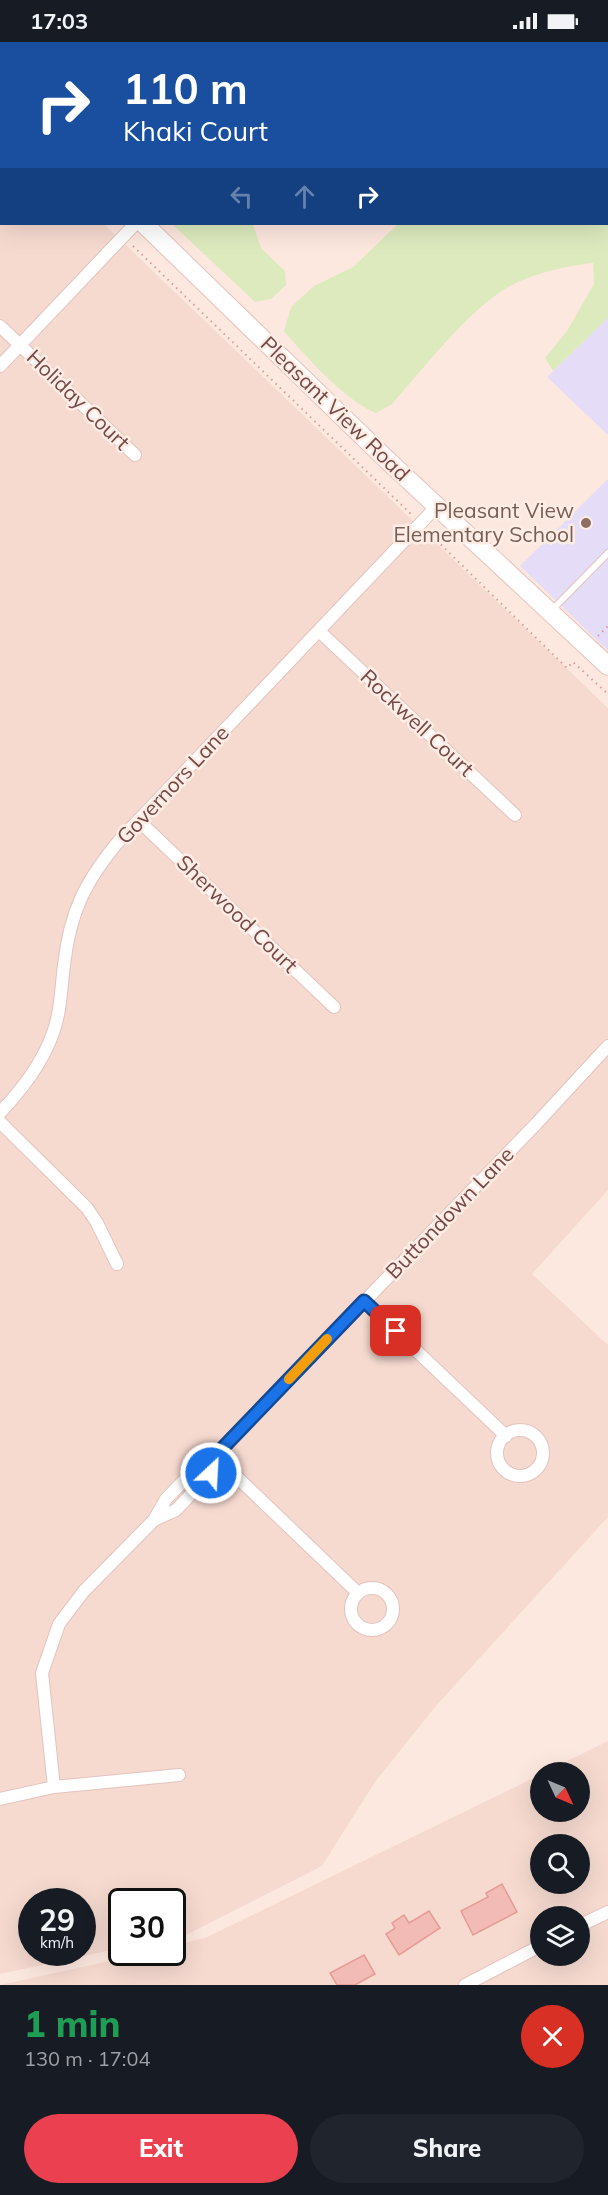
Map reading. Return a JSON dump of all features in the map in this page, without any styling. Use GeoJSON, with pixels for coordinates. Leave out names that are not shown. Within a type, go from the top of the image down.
{"type":"FeatureCollection","features":[{"type":"Feature","properties":{"kind":"main road","name":"Pleasant View Road"},"geometry":{"type":"LineString","coordinates":[[145,225],[436,507],[608,666]]}},
{"type":"Feature","properties":{"kind":"street"},"geometry":{"type":"LineString","coordinates":[[0,366],[134,225]]}},
{"type":"Feature","properties":{"kind":"street","name":"Holiday Court"},"geometry":{"type":"LineString","coordinates":[[0,326],[135,455]]}},
{"type":"Feature","properties":{"kind":"street","name":"Governors Lane"},"geometry":{"type":"LineString","coordinates":[[0,1113],[20,1091],[38,1065],[53,1032],[62,993],[70,922],[79,898],[96,868],[436,507]]}},
{"type":"Feature","properties":{"kind":"street","name":"Rockwell Court"},"geometry":{"type":"LineString","coordinates":[[319,631],[515,815]]}},
{"type":"Feature","properties":{"kind":"street","name":"Sherwood Court"},"geometry":{"type":"LineString","coordinates":[[139,820],[334,1007]]}},
{"type":"Feature","properties":{"kind":"street","name":"Buttondown Lane"},"geometry":{"type":"LineString","coordinates":[[54,1787],[42,1673],[59,1624],[84,1591],[154,1520],[166,1499],[195,1469],[215,1456],[536,1124],[608,1046]]}},
{"type":"Feature","properties":{"kind":"street"},"geometry":{"type":"LineString","coordinates":[[0,1122],[87,1208],[117,1264]]}},
{"type":"Feature","properties":{"kind":"street"},"geometry":{"type":"LineString","coordinates":[[364,1301],[506,1436]]}},
{"type":"Feature","properties":{"kind":"street"},"geometry":{"type":"LineString","coordinates":[[215,1456],[358,1593]]}},
{"type":"Feature","properties":{"kind":"street"},"geometry":{"type":"LineString","coordinates":[[0,1799],[54,1787],[179,1775]]}},
{"type":"Feature","properties":{"kind":"street"},"geometry":{"type":"LineString","coordinates":[[590,1921],[608,1912]]}},
{"type":"Feature","properties":{"kind":"street"},"geometry":{"type":"LineString","coordinates":[[465,1985],[530,1951]]}},
{"type":"Feature","properties":{"kind":"lane"},"geometry":{"type":"LineString","coordinates":[[549,612],[608,553]]}},
{"type":"Feature","properties":{"kind":"path"},"geometry":{"type":"LineString","coordinates":[[122,237],[421,524],[567,668],[573,662],[608,694]]}},
{"type":"Feature","properties":{"kind":"path"},"geometry":{"type":"LineString","coordinates":[[599,635],[608,626]]}},
{"type":"Feature","properties":{"kind":"shaded area"},"geometry":{"type":"Polygon","coordinates":[[[0,225],[105,225],[608,708],[608,1190],[532,1274],[608,1345],[608,1517],[435,1707],[375,1782],[322,1866],[186,1935],[186,1888],[108,1888],[108,1951],[96,1953],[96,1888],[18,1888],[18,1966],[37,1966],[0,1974],[0,225]]]}},
{"type":"Feature","properties":{"kind":"shaded area"},"geometry":{"type":"Polygon","coordinates":[[[608,318],[608,435],[547,377],[608,318]]]}},
{"type":"Feature","properties":{"kind":"shaded area","name":"Pleasant View Elementary School"},"geometry":{"type":"Polygon","coordinates":[[[608,479],[608,651],[520,566],[608,479]]]}},
{"type":"Feature","properties":{"kind":"shaded area"},"geometry":{"type":"Polygon","coordinates":[[[608,1741],[608,1985],[0,1985],[86,1966],[96,1966],[96,1964],[108,1961],[108,1966],[186,1966],[186,1943],[207,1937],[530,1780],[530,1822],[590,1822],[590,1762],[565,1762],[608,1741]]]}},
{"type":"Feature","properties":{"kind":"green space"},"geometry":{"type":"Polygon","coordinates":[[[173,225],[253,225],[261,248],[285,271],[286,285],[271,299],[255,302],[173,225]]]}},
{"type":"Feature","properties":{"kind":"green space"},"geometry":{"type":"Polygon","coordinates":[[[397,225],[608,225],[608,318],[553,371],[545,358],[567,331],[594,284],[593,263],[571,266],[525,279],[505,289],[475,312],[392,404],[376,413],[340,389],[284,331],[291,307],[314,286],[353,267],[397,225]]]}},
{"type":"Feature","properties":{"kind":"building"},"geometry":{"type":"Polygon","coordinates":[[[502,1884],[517,1912],[473,1935],[461,1911],[488,1897],[486,1893],[502,1884]]]}},
{"type":"Feature","properties":{"kind":"building"},"geometry":{"type":"Polygon","coordinates":[[[429,1911],[440,1928],[399,1955],[386,1934],[395,1928],[392,1923],[404,1915],[409,1923],[429,1911]]]}},
{"type":"Feature","properties":{"kind":"building"},"geometry":{"type":"Polygon","coordinates":[[[364,1955],[375,1974],[355,1985],[337,1985],[330,1973],[364,1955]]]}},
{"type":"Feature","properties":{"kind":"slow traffic"},"geometry":{"type":"LineString","coordinates":[[289,1379],[327,1339]]}},
{"type":"Feature","properties":{"kind":"place","name":"Pleasant View Elementary School"},"geometry":{"type":"Point","coordinates":[586,523]}},
{"type":"Feature","properties":{"kind":"route"},"geometry":{"type":"LineString","coordinates":[[211,1473],[215,1456],[364,1301],[396,1331]]}}]}
